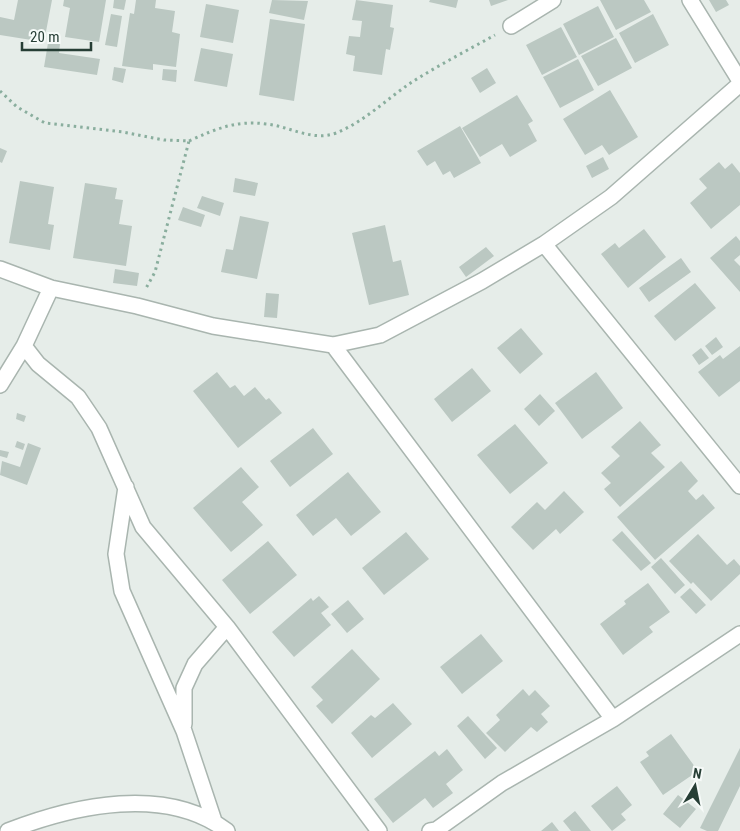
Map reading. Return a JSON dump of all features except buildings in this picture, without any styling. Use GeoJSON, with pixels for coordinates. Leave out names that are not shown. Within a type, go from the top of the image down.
{"type":"FeatureCollection","features":[{"type":"Feature","properties":{"kind":"street"},"geometry":{"type":"LineString","coordinates":[[511,26],[553,0]]}},
{"type":"Feature","properties":{"kind":"street"},"geometry":{"type":"LineString","coordinates":[[0,269],[51,288],[137,306],[213,326],[332,345],[380,335],[482,281],[544,244],[611,197],[740,83],[690,0]]}},
{"type":"Feature","properties":{"kind":"street"},"geometry":{"type":"LineString","coordinates":[[544,244],[740,486]]}},
{"type":"Feature","properties":{"kind":"street"},"geometry":{"type":"LineString","coordinates":[[0,385],[24,346],[51,288]]}},
{"type":"Feature","properties":{"kind":"street"},"geometry":{"type":"LineString","coordinates":[[332,345],[613,719]]}},
{"type":"Feature","properties":{"kind":"street"},"geometry":{"type":"LineString","coordinates":[[24,346],[38,364],[78,397],[99,428],[143,527],[227,627],[379,831]]}},
{"type":"Feature","properties":{"kind":"street"},"geometry":{"type":"LineString","coordinates":[[126,486],[116,554],[122,591],[184,730],[214,821]]}},
{"type":"Feature","properties":{"kind":"street"},"geometry":{"type":"LineString","coordinates":[[184,730],[184,688],[195,664],[227,627]]}},
{"type":"Feature","properties":{"kind":"street"},"geometry":{"type":"LineString","coordinates":[[430,831],[436,830],[502,783],[613,719],[740,634]]}},
{"type":"Feature","properties":{"kind":"street"},"geometry":{"type":"LineString","coordinates":[[8,831],[56,815],[133,803],[184,808],[214,821],[227,831]]}},
{"type":"Feature","properties":{"kind":"path"},"geometry":{"type":"LineString","coordinates":[[0,91],[17,106],[45,123],[123,132],[164,140],[189,142],[226,125],[266,124],[294,132],[318,135],[336,133],[359,120],[413,81],[511,26]]}},
{"type":"Feature","properties":{"kind":"path"},"geometry":{"type":"LineString","coordinates":[[137,306],[155,272],[189,142]]}}]}
